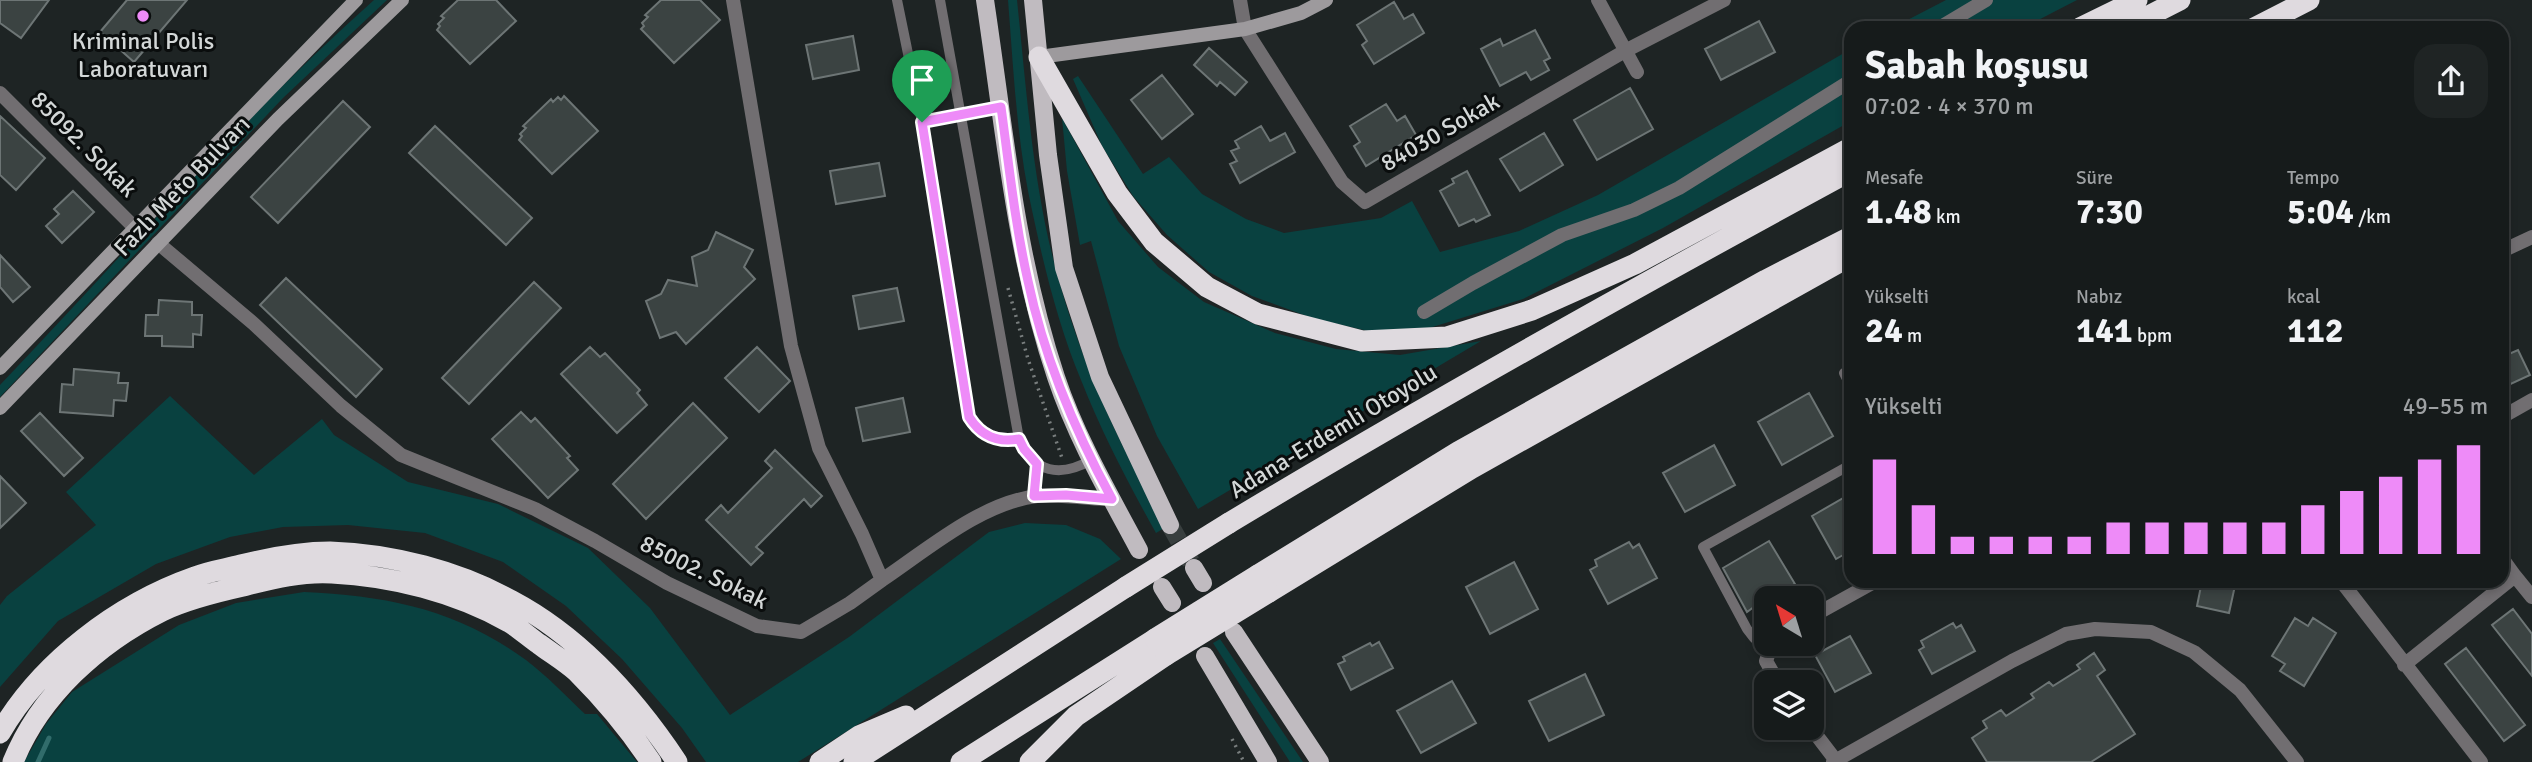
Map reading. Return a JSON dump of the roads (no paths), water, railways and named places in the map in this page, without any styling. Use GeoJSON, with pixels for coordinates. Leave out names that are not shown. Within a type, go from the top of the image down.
{"type":"FeatureCollection","features":[{"type":"Feature","properties":{"kind":"highway"},"geometry":{"type":"LineString","coordinates":[[2094,21],[2137,0]]}},
{"type":"Feature","properties":{"kind":"highway"},"geometry":{"type":"LineString","coordinates":[[2139,21],[2180,0]]}},
{"type":"Feature","properties":{"kind":"highway"},"geometry":{"type":"LineString","coordinates":[[2268,21],[2309,0]]}},
{"type":"Feature","properties":{"kind":"highway"},"geometry":{"type":"LineString","coordinates":[[1039,57],[1117,193],[1154,242],[1207,287],[1258,314],[1362,341],[1447,337],[1532,310],[1635,264],[1844,150]]}},
{"type":"Feature","properties":{"kind":"highway","name":"Adana-Erdemli Otoyolu"},"geometry":{"type":"LineString","coordinates":[[854,762],[1126,587],[1410,415],[1844,174]]}},
{"type":"Feature","properties":{"kind":"highway"},"geometry":{"type":"LineString","coordinates":[[961,762],[1160,647],[1263,583],[1458,452],[1754,286],[1844,240]]}},
{"type":"Feature","properties":{"kind":"highway"},"geometry":{"type":"LineString","coordinates":[[1263,583],[1844,259]]}},
{"type":"Feature","properties":{"kind":"highway"},"geometry":{"type":"LineString","coordinates":[[0,733],[9,716],[54,665],[99,626],[153,594],[197,576],[267,559],[328,552],[379,557],[442,571],[512,601],[574,642],[614,682],[660,736],[677,762]]}},
{"type":"Feature","properties":{"kind":"highway"},"geometry":{"type":"LineString","coordinates":[[13,762],[23,738],[56,691],[90,658],[116,639],[163,611],[207,594],[265,580],[329,573],[405,583],[479,607],[510,622],[576,671],[618,718],[651,762]]}},
{"type":"Feature","properties":{"kind":"highway"},"geometry":{"type":"LineString","coordinates":[[1030,762],[1076,716],[1160,647]]}},
{"type":"Feature","properties":{"kind":"highway"},"geometry":{"type":"LineString","coordinates":[[820,762],[859,736],[954,697]]}},
{"type":"Feature","properties":{"kind":"main road","name":"Fazlı Meto Bulvarı"},"geometry":{"type":"LineString","coordinates":[[0,368],[356,0]]}},
{"type":"Feature","properties":{"kind":"main road","name":"Fazlı Meto Bulvarı"},"geometry":{"type":"LineString","coordinates":[[0,408],[278,119],[402,0]]}},
{"type":"Feature","properties":{"kind":"main road"},"geometry":{"type":"LineString","coordinates":[[985,0],[1028,282],[1056,378],[1091,460],[1139,550]]}},
{"type":"Feature","properties":{"kind":"main road"},"geometry":{"type":"LineString","coordinates":[[1033,0],[1048,155],[1064,268],[1100,377],[1170,525]]}},
{"type":"Feature","properties":{"kind":"main road"},"geometry":{"type":"LineString","coordinates":[[1039,57],[1245,29],[1301,13],[1326,0]]}},
{"type":"Feature","properties":{"kind":"main road"},"geometry":{"type":"LineString","coordinates":[[1162,587],[1172,603]]}},
{"type":"Feature","properties":{"kind":"main road"},"geometry":{"type":"LineString","coordinates":[[1234,632],[1320,762]]}},
{"type":"Feature","properties":{"kind":"main road"},"geometry":{"type":"LineString","coordinates":[[1205,656],[1268,762]]}},
{"type":"Feature","properties":{"kind":"street"},"geometry":{"type":"LineString","coordinates":[[733,0],[791,346],[819,448],[882,580]]}},
{"type":"Feature","properties":{"kind":"street"},"geometry":{"type":"LineString","coordinates":[[1240,0],[1245,29]]}},
{"type":"Feature","properties":{"kind":"street"},"geometry":{"type":"LineString","coordinates":[[1598,0],[1637,72]]}},
{"type":"Feature","properties":{"kind":"street","name":"84030 Sokak"},"geometry":{"type":"LineString","coordinates":[[1245,29],[1342,182],[1364,202],[1625,51],[1724,0]]}},
{"type":"Feature","properties":{"kind":"street"},"geometry":{"type":"LineString","coordinates":[[1951,21],[1986,0]]}},
{"type":"Feature","properties":{"kind":"street"},"geometry":{"type":"LineString","coordinates":[[1424,312],[1562,235],[1634,210],[1679,188],[1844,85]]}},
{"type":"Feature","properties":{"kind":"street","name":"85092. Sokak"},"geometry":{"type":"LineString","coordinates":[[0,93],[135,228]]}},
{"type":"Feature","properties":{"kind":"street"},"geometry":{"type":"LineString","coordinates":[[2509,248],[2532,237]]}},
{"type":"Feature","properties":{"kind":"street","name":"85002. Sokak"},"geometry":{"type":"LineString","coordinates":[[158,243],[254,324],[341,406],[401,455],[535,509],[667,583],[757,626],[800,632],[986,512],[1017,500],[1034,496],[1066,495],[1112,499]]}},
{"type":"Feature","properties":{"kind":"street"},"geometry":{"type":"LineString","coordinates":[[2509,414],[2532,400]]}},
{"type":"Feature","properties":{"kind":"street"},"geometry":{"type":"LineString","coordinates":[[2509,568],[2532,597]]}},
{"type":"Feature","properties":{"kind":"street"},"geometry":{"type":"LineString","coordinates":[[2509,581],[2515,576]]}},
{"type":"Feature","properties":{"kind":"street"},"geometry":{"type":"LineString","coordinates":[[1824,610],[1863,588]]}},
{"type":"Feature","properties":{"kind":"street"},"geometry":{"type":"LineString","coordinates":[[2346,588],[2403,665],[2481,762]]}},
{"type":"Feature","properties":{"kind":"street"},"geometry":{"type":"LineString","coordinates":[[2403,665],[2500,588]]}},
{"type":"Feature","properties":{"kind":"street"},"geometry":{"type":"LineString","coordinates":[[1820,740],[1835,761],[2011,661],[2066,634],[2095,629],[2151,632],[2194,652],[2240,690],[2289,760]]}},
{"type":"Feature","properties":{"kind":"lane"},"geometry":{"type":"LineString","coordinates":[[897,0],[922,122],[969,417],[982,433],[991,438],[1010,441],[1019,439]]}},
{"type":"Feature","properties":{"kind":"lane"},"geometry":{"type":"LineString","coordinates":[[940,0],[1019,439],[1037,464],[1046,469],[1067,471],[1091,460]]}},
{"type":"Feature","properties":{"kind":"lane"},"geometry":{"type":"LineString","coordinates":[[922,122],[1001,107]]}},
{"type":"Feature","properties":{"kind":"lane"},"geometry":{"type":"LineString","coordinates":[[1034,496],[1037,464]]}},
{"type":"Feature","properties":{"kind":"lane"},"geometry":{"type":"LineString","coordinates":[[1754,638],[1703,547],[1844,468]]}},
{"type":"Feature","properties":{"kind":"waterway"},"geometry":{"type":"LineString","coordinates":[[38,762],[49,738]]}},
{"type":"Feature","properties":{"kind":"tunnel"},"geometry":{"type":"LineString","coordinates":[[1170,525],[1191,562]]}},
{"type":"Feature","properties":{"kind":"place","name":"Kriminal Polis Laboratuvarı"},"geometry":{"type":"Point","coordinates":[143,16]}}]}
